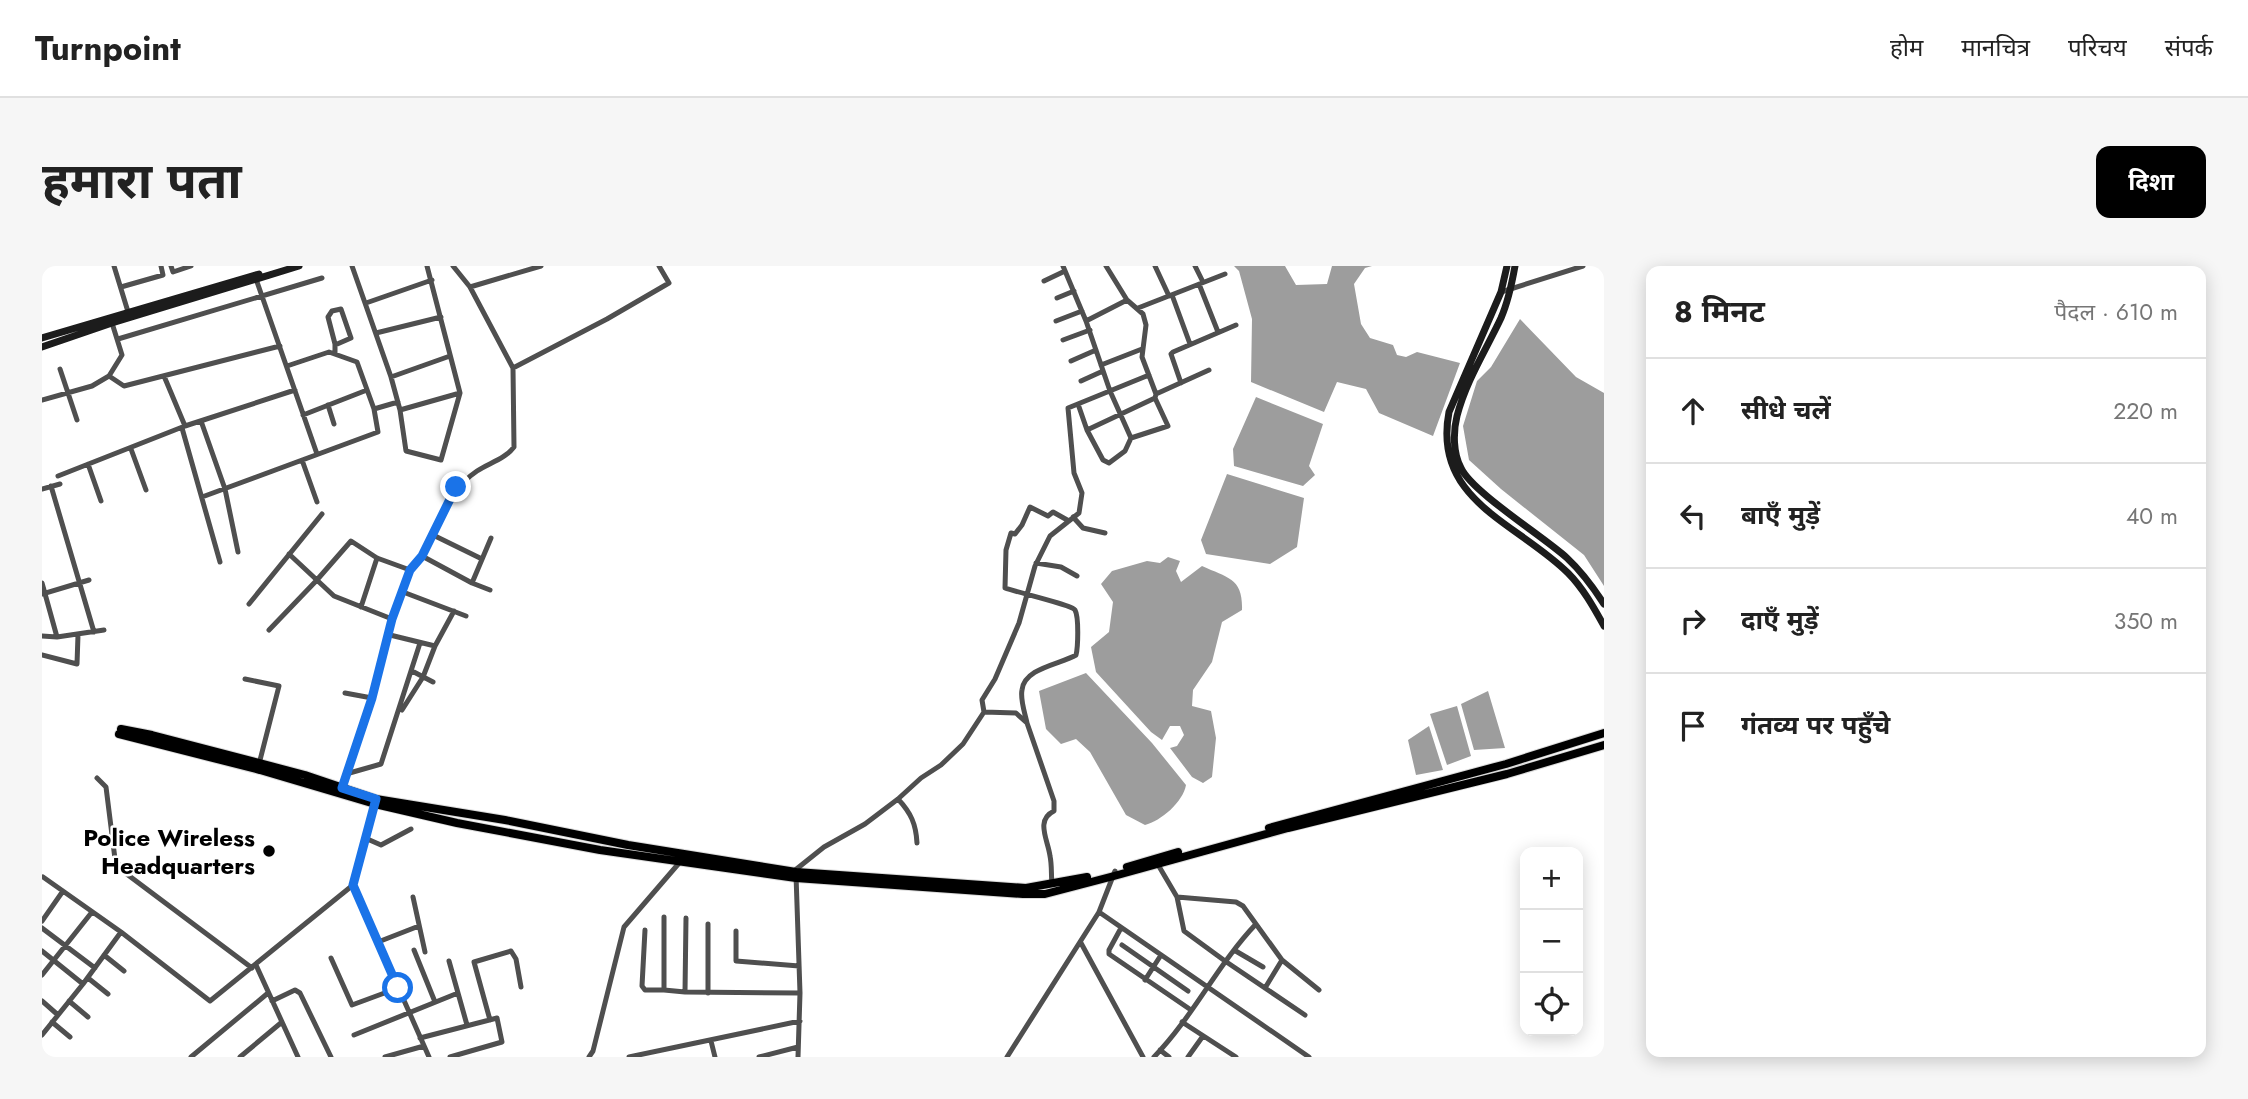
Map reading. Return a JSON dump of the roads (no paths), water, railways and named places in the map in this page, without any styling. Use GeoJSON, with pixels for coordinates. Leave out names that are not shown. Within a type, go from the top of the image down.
{"type":"FeatureCollection","features":[{"type":"Feature","properties":{"kind":"main road"},"geometry":{"type":"LineString","coordinates":[[255,278],[283,266]]}},
{"type":"Feature","properties":{"kind":"main road"},"geometry":{"type":"LineString","coordinates":[[42,338],[299,266]]}},
{"type":"Feature","properties":{"kind":"main road"},"geometry":{"type":"LineString","coordinates":[[1507,266],[1501,292],[1449,412],[1446,429],[1452,467],[1464,487],[1502,524],[1549,556],[1569,575],[1590,601],[1604,626]]}},
{"type":"Feature","properties":{"kind":"main road"},"geometry":{"type":"LineString","coordinates":[[1515,266],[1511,289],[1501,317],[1485,345],[1458,413],[1454,428],[1457,455],[1461,470],[1475,486],[1567,558],[1585,576],[1604,604]]}},
{"type":"Feature","properties":{"kind":"main road"},"geometry":{"type":"LineString","coordinates":[[42,347],[112,323],[129,314]]}},
{"type":"Feature","properties":{"kind":"main road"},"geometry":{"type":"LineString","coordinates":[[120,732],[152,734],[375,802],[457,823],[600,850],[680,862],[795,874],[1023,894],[1045,894],[1310,815],[1506,764],[1604,733]]}},
{"type":"Feature","properties":{"kind":"main road"},"geometry":{"type":"LineString","coordinates":[[1156,860],[1507,774],[1604,745]]}},
{"type":"Feature","properties":{"kind":"main road"},"geometry":{"type":"LineString","coordinates":[[375,802],[505,820],[795,874],[1026,888],[1114,874]]}},
{"type":"Feature","properties":{"kind":"street"},"geometry":{"type":"LineString","coordinates":[[114,266],[129,314]]}},
{"type":"Feature","properties":{"kind":"street"},"geometry":{"type":"LineString","coordinates":[[121,287],[163,275],[161,266]]}},
{"type":"Feature","properties":{"kind":"street"},"geometry":{"type":"LineString","coordinates":[[171,266],[173,272],[191,266]]}},
{"type":"Feature","properties":{"kind":"street"},"geometry":{"type":"LineString","coordinates":[[252,266],[317,454]]}},
{"type":"Feature","properties":{"kind":"street"},"geometry":{"type":"LineString","coordinates":[[352,266],[391,377],[400,410],[405,451],[442,460],[460,393],[427,266]]}},
{"type":"Feature","properties":{"kind":"street"},"geometry":{"type":"LineString","coordinates":[[341,791],[372,698],[392,619],[410,570],[422,556],[456,487],[478,470],[509,453],[514,447],[513,368],[470,287],[453,266]]}},
{"type":"Feature","properties":{"kind":"street"},"geometry":{"type":"LineString","coordinates":[[470,287],[541,266]]}},
{"type":"Feature","properties":{"kind":"street"},"geometry":{"type":"LineString","coordinates":[[513,368],[669,284],[659,266]]}},
{"type":"Feature","properties":{"kind":"street"},"geometry":{"type":"LineString","coordinates":[[1105,266],[1127,300],[1138,308],[1146,325],[1142,358],[1167,426],[1130,438]]}},
{"type":"Feature","properties":{"kind":"street"},"geometry":{"type":"LineString","coordinates":[[1155,266],[1190,344]]}},
{"type":"Feature","properties":{"kind":"street"},"geometry":{"type":"LineString","coordinates":[[1195,266],[1218,332]]}},
{"type":"Feature","properties":{"kind":"street"},"geometry":{"type":"LineString","coordinates":[[1501,292],[1583,266]]}},
{"type":"Feature","properties":{"kind":"street"},"geometry":{"type":"LineString","coordinates":[[1044,281],[1064,268],[1083,311],[1110,391],[1122,414],[1130,438],[1125,451],[1109,463],[1103,460],[1087,430],[1078,404]]}},
{"type":"Feature","properties":{"kind":"street"},"geometry":{"type":"LineString","coordinates":[[1138,308],[1225,274]]}},
{"type":"Feature","properties":{"kind":"street"},"geometry":{"type":"LineString","coordinates":[[118,339],[263,298],[322,278]]}},
{"type":"Feature","properties":{"kind":"street"},"geometry":{"type":"LineString","coordinates":[[366,303],[432,280]]}},
{"type":"Feature","properties":{"kind":"street"},"geometry":{"type":"LineString","coordinates":[[1057,298],[1074,291]]}},
{"type":"Feature","properties":{"kind":"street"},"geometry":{"type":"LineString","coordinates":[[1086,321],[1127,300]]}},
{"type":"Feature","properties":{"kind":"street"},"geometry":{"type":"LineString","coordinates":[[335,345],[351,338],[341,309],[332,311],[328,317],[335,354]]}},
{"type":"Feature","properties":{"kind":"street"},"geometry":{"type":"LineString","coordinates":[[1056,321],[1083,311]]}},
{"type":"Feature","properties":{"kind":"street"},"geometry":{"type":"LineString","coordinates":[[376,333],[441,317]]}},
{"type":"Feature","properties":{"kind":"street"},"geometry":{"type":"LineString","coordinates":[[43,400],[92,386],[110,376],[122,355],[112,323]]}},
{"type":"Feature","properties":{"kind":"street"},"geometry":{"type":"LineString","coordinates":[[1181,383],[1171,354],[1236,325]]}},
{"type":"Feature","properties":{"kind":"street"},"geometry":{"type":"LineString","coordinates":[[1063,340],[1090,330]]}},
{"type":"Feature","properties":{"kind":"street"},"geometry":{"type":"LineString","coordinates":[[110,376],[124,386],[280,346]]}},
{"type":"Feature","properties":{"kind":"street"},"geometry":{"type":"LineString","coordinates":[[1081,381],[1142,349]]}},
{"type":"Feature","properties":{"kind":"street"},"geometry":{"type":"LineString","coordinates":[[1070,360],[1096,350]]}},
{"type":"Feature","properties":{"kind":"street"},"geometry":{"type":"LineString","coordinates":[[202,497],[379,432],[374,409],[357,362],[329,352],[287,366]]}},
{"type":"Feature","properties":{"kind":"street"},"geometry":{"type":"LineString","coordinates":[[391,377],[450,356]]}},
{"type":"Feature","properties":{"kind":"street"},"geometry":{"type":"LineString","coordinates":[[60,369],[77,420]]}},
{"type":"Feature","properties":{"kind":"street"},"geometry":{"type":"LineString","coordinates":[[1087,430],[1209,370]]}},
{"type":"Feature","properties":{"kind":"street"},"geometry":{"type":"LineString","coordinates":[[798,1057],[800,993],[795,874],[824,848],[865,824],[898,799],[963,744],[984,712],[982,700],[995,679],[1019,624],[1036,563],[1050,536],[1079,513],[1082,493],[1074,473],[1068,408],[1149,375]]}},
{"type":"Feature","properties":{"kind":"street"},"geometry":{"type":"LineString","coordinates":[[164,376],[184,427],[220,562]]}},
{"type":"Feature","properties":{"kind":"street"},"geometry":{"type":"LineString","coordinates":[[58,476],[184,427],[295,390]]}},
{"type":"Feature","properties":{"kind":"street"},"geometry":{"type":"LineString","coordinates":[[303,415],[367,390]]}},
{"type":"Feature","properties":{"kind":"street"},"geometry":{"type":"LineString","coordinates":[[400,410],[460,393]]}},
{"type":"Feature","properties":{"kind":"street"},"geometry":{"type":"LineString","coordinates":[[374,409],[398,402]]}},
{"type":"Feature","properties":{"kind":"street"},"geometry":{"type":"LineString","coordinates":[[328,405],[334,424]]}},
{"type":"Feature","properties":{"kind":"street"},"geometry":{"type":"LineString","coordinates":[[201,421],[225,489],[238,552]]}},
{"type":"Feature","properties":{"kind":"street"},"geometry":{"type":"LineString","coordinates":[[131,449],[146,490]]}},
{"type":"Feature","properties":{"kind":"street"},"geometry":{"type":"LineString","coordinates":[[302,460],[317,502]]}},
{"type":"Feature","properties":{"kind":"street"},"geometry":{"type":"LineString","coordinates":[[88,464],[101,501]]}},
{"type":"Feature","properties":{"kind":"street"},"geometry":{"type":"LineString","coordinates":[[42,489],[60,484]]}},
{"type":"Feature","properties":{"kind":"street"},"geometry":{"type":"LineString","coordinates":[[51,486],[94,632]]}},
{"type":"Feature","properties":{"kind":"street"},"geometry":{"type":"LineString","coordinates":[[1052,884],[1051,858],[1044,820],[1054,811],[1054,801],[1027,723],[1021,690],[1026,680],[1037,671],[1074,657],[1077,652],[1074,609],[1005,588],[1006,550],[1011,533],[1015,534],[1022,525],[1030,507],[1048,516],[1053,512],[1071,519],[1083,528],[1105,533]]}},
{"type":"Feature","properties":{"kind":"street"},"geometry":{"type":"LineString","coordinates":[[249,604],[322,514]]}},
{"type":"Feature","properties":{"kind":"street"},"geometry":{"type":"LineString","coordinates":[[433,535],[482,559]]}},
{"type":"Feature","properties":{"kind":"street"},"geometry":{"type":"LineString","coordinates":[[472,583],[491,538]]}},
{"type":"Feature","properties":{"kind":"street"},"geometry":{"type":"LineString","coordinates":[[269,631],[351,541],[377,558],[410,570]]}},
{"type":"Feature","properties":{"kind":"street"},"geometry":{"type":"LineString","coordinates":[[289,554],[334,596],[392,619]]}},
{"type":"Feature","properties":{"kind":"street"},"geometry":{"type":"LineString","coordinates":[[422,556],[490,590]]}},
{"type":"Feature","properties":{"kind":"street"},"geometry":{"type":"LineString","coordinates":[[361,607],[377,558]]}},
{"type":"Feature","properties":{"kind":"street"},"geometry":{"type":"LineString","coordinates":[[1036,563],[1061,567],[1077,576]]}},
{"type":"Feature","properties":{"kind":"street"},"geometry":{"type":"LineString","coordinates":[[43,594],[89,580]]}},
{"type":"Feature","properties":{"kind":"street"},"geometry":{"type":"LineString","coordinates":[[42,583],[57,637]]}},
{"type":"Feature","properties":{"kind":"street"},"geometry":{"type":"LineString","coordinates":[[403,592],[466,616]]}},
{"type":"Feature","properties":{"kind":"street"},"geometry":{"type":"LineString","coordinates":[[396,720],[423,677],[435,646],[454,611]]}},
{"type":"Feature","properties":{"kind":"street"},"geometry":{"type":"LineString","coordinates":[[42,636],[78,635],[104,630]]}},
{"type":"Feature","properties":{"kind":"street"},"geometry":{"type":"LineString","coordinates":[[42,655],[77,664],[78,635]]}},
{"type":"Feature","properties":{"kind":"street"},"geometry":{"type":"LineString","coordinates":[[390,635],[435,646]]}},
{"type":"Feature","properties":{"kind":"street"},"geometry":{"type":"LineString","coordinates":[[346,774],[381,764],[420,643]]}},
{"type":"Feature","properties":{"kind":"street"},"geometry":{"type":"LineString","coordinates":[[412,671],[433,682]]}},
{"type":"Feature","properties":{"kind":"street"},"geometry":{"type":"LineString","coordinates":[[245,679],[279,686],[259,767]]}},
{"type":"Feature","properties":{"kind":"street"},"geometry":{"type":"LineString","coordinates":[[345,693],[372,698]]}},
{"type":"Feature","properties":{"kind":"street"},"geometry":{"type":"LineString","coordinates":[[984,712],[1016,713],[1027,723]]}},
{"type":"Feature","properties":{"kind":"street"},"geometry":{"type":"LineString","coordinates":[[97,778],[106,787],[114,859],[124,872],[254,966],[298,1057]]}},
{"type":"Feature","properties":{"kind":"street"},"geometry":{"type":"LineString","coordinates":[[898,799],[911,814],[917,843]]}},
{"type":"Feature","properties":{"kind":"street"},"geometry":{"type":"LineString","coordinates":[[43,877],[121,932],[210,1001],[353,885],[375,802]]}},
{"type":"Feature","properties":{"kind":"street"},"geometry":{"type":"LineString","coordinates":[[365,838],[381,845],[411,829]]}},
{"type":"Feature","properties":{"kind":"street"},"geometry":{"type":"LineString","coordinates":[[1156,860],[1177,897],[1184,931],[1305,1015]]}},
{"type":"Feature","properties":{"kind":"street"},"geometry":{"type":"LineString","coordinates":[[589,1057],[593,1051],[624,927],[680,862]]}},
{"type":"Feature","properties":{"kind":"street"},"geometry":{"type":"LineString","coordinates":[[1007,1057],[1081,943],[1099,912],[1114,874]]}},
{"type":"Feature","properties":{"kind":"street"},"geometry":{"type":"LineString","coordinates":[[353,885],[429,1057]]}},
{"type":"Feature","properties":{"kind":"street"},"geometry":{"type":"LineString","coordinates":[[42,921],[63,891]]}},
{"type":"Feature","properties":{"kind":"street"},"geometry":{"type":"LineString","coordinates":[[413,897],[425,952]]}},
{"type":"Feature","properties":{"kind":"street"},"geometry":{"type":"LineString","coordinates":[[1177,897],[1236,902],[1243,906],[1282,960],[1319,989]]}},
{"type":"Feature","properties":{"kind":"street"},"geometry":{"type":"LineString","coordinates":[[42,975],[92,912]]}},
{"type":"Feature","properties":{"kind":"street"},"geometry":{"type":"LineString","coordinates":[[1099,912],[1309,1057]]}},
{"type":"Feature","properties":{"kind":"street"},"geometry":{"type":"LineString","coordinates":[[664,917],[664,990]]}},
{"type":"Feature","properties":{"kind":"street"},"geometry":{"type":"LineString","coordinates":[[685,992],[687,918]]}},
{"type":"Feature","properties":{"kind":"street"},"geometry":{"type":"LineString","coordinates":[[708,924],[708,993]]}},
{"type":"Feature","properties":{"kind":"street"},"geometry":{"type":"LineString","coordinates":[[1154,1057],[1182,1023],[1224,961],[1256,924]]}},
{"type":"Feature","properties":{"kind":"street"},"geometry":{"type":"LineString","coordinates":[[378,942],[419,926]]}},
{"type":"Feature","properties":{"kind":"street"},"geometry":{"type":"LineString","coordinates":[[42,928],[95,968]]}},
{"type":"Feature","properties":{"kind":"street"},"geometry":{"type":"LineString","coordinates":[[1121,928],[1109,954],[1191,1010]]}},
{"type":"Feature","properties":{"kind":"street"},"geometry":{"type":"LineString","coordinates":[[645,930],[642,986],[645,990],[800,993]]}},
{"type":"Feature","properties":{"kind":"street"},"geometry":{"type":"LineString","coordinates":[[736,931],[736,961],[799,966]]}},
{"type":"Feature","properties":{"kind":"street"},"geometry":{"type":"LineString","coordinates":[[43,1031],[88,978],[121,932]]}},
{"type":"Feature","properties":{"kind":"street"},"geometry":{"type":"LineString","coordinates":[[1081,943],[1143,1057]]}},
{"type":"Feature","properties":{"kind":"street"},"geometry":{"type":"LineString","coordinates":[[1122,945],[1188,990]]}},
{"type":"Feature","properties":{"kind":"street"},"geometry":{"type":"LineString","coordinates":[[414,950],[435,1002]]}},
{"type":"Feature","properties":{"kind":"street"},"geometry":{"type":"LineString","coordinates":[[1234,950],[1263,967]]}},
{"type":"Feature","properties":{"kind":"street"},"geometry":{"type":"LineString","coordinates":[[42,951],[83,984]]}},
{"type":"Feature","properties":{"kind":"street"},"geometry":{"type":"LineString","coordinates":[[490,1020],[474,962],[511,951],[516,959],[521,987]]}},
{"type":"Feature","properties":{"kind":"street"},"geometry":{"type":"LineString","coordinates":[[104,955],[124,971]]}},
{"type":"Feature","properties":{"kind":"street"},"geometry":{"type":"LineString","coordinates":[[1145,980],[1161,956]]}},
{"type":"Feature","properties":{"kind":"street"},"geometry":{"type":"LineString","coordinates":[[331,958],[352,1005],[398,988]]}},
{"type":"Feature","properties":{"kind":"street"},"geometry":{"type":"LineString","coordinates":[[1265,988],[1282,960]]}},
{"type":"Feature","properties":{"kind":"street"},"geometry":{"type":"LineString","coordinates":[[449,961],[467,1025]]}},
{"type":"Feature","properties":{"kind":"street"},"geometry":{"type":"LineString","coordinates":[[88,978],[108,994]]}},
{"type":"Feature","properties":{"kind":"street"},"geometry":{"type":"LineString","coordinates":[[272,1001],[295,990],[300,993],[331,1057]]}},
{"type":"Feature","properties":{"kind":"street"},"geometry":{"type":"LineString","coordinates":[[191,1057],[268,993]]}},
{"type":"Feature","properties":{"kind":"street"},"geometry":{"type":"LineString","coordinates":[[354,1035],[458,993]]}},
{"type":"Feature","properties":{"kind":"street"},"geometry":{"type":"LineString","coordinates":[[69,1001],[88,1017]]}},
{"type":"Feature","properties":{"kind":"street"},"geometry":{"type":"LineString","coordinates":[[42,1002],[58,1015]]}},
{"type":"Feature","properties":{"kind":"street"},"geometry":{"type":"LineString","coordinates":[[420,1038],[497,1018],[502,1042],[450,1057]]}},
{"type":"Feature","properties":{"kind":"street"},"geometry":{"type":"LineString","coordinates":[[629,1057],[663,1054],[800,1021]]}},
{"type":"Feature","properties":{"kind":"street"},"geometry":{"type":"LineString","coordinates":[[52,1022],[70,1037]]}},
{"type":"Feature","properties":{"kind":"street"},"geometry":{"type":"LineString","coordinates":[[240,1057],[282,1022]]}},
{"type":"Feature","properties":{"kind":"street"},"geometry":{"type":"LineString","coordinates":[[1182,1023],[1236,1057]]}},
{"type":"Feature","properties":{"kind":"street"},"geometry":{"type":"LineString","coordinates":[[1188,1057],[1203,1036]]}},
{"type":"Feature","properties":{"kind":"street"},"geometry":{"type":"LineString","coordinates":[[711,1041],[715,1057]]}},
{"type":"Feature","properties":{"kind":"street"},"geometry":{"type":"LineString","coordinates":[[385,1057],[424,1046]]}},
{"type":"Feature","properties":{"kind":"street"},"geometry":{"type":"LineString","coordinates":[[759,1057],[798,1047]]}},
{"type":"Feature","properties":{"kind":"street"},"geometry":{"type":"LineString","coordinates":[[1160,1051],[1169,1057]]}},
{"type":"Feature","properties":{"kind":"place","name":"Police Wireless Headquarters"},"geometry":{"type":"Point","coordinates":[269,851]}}]}
